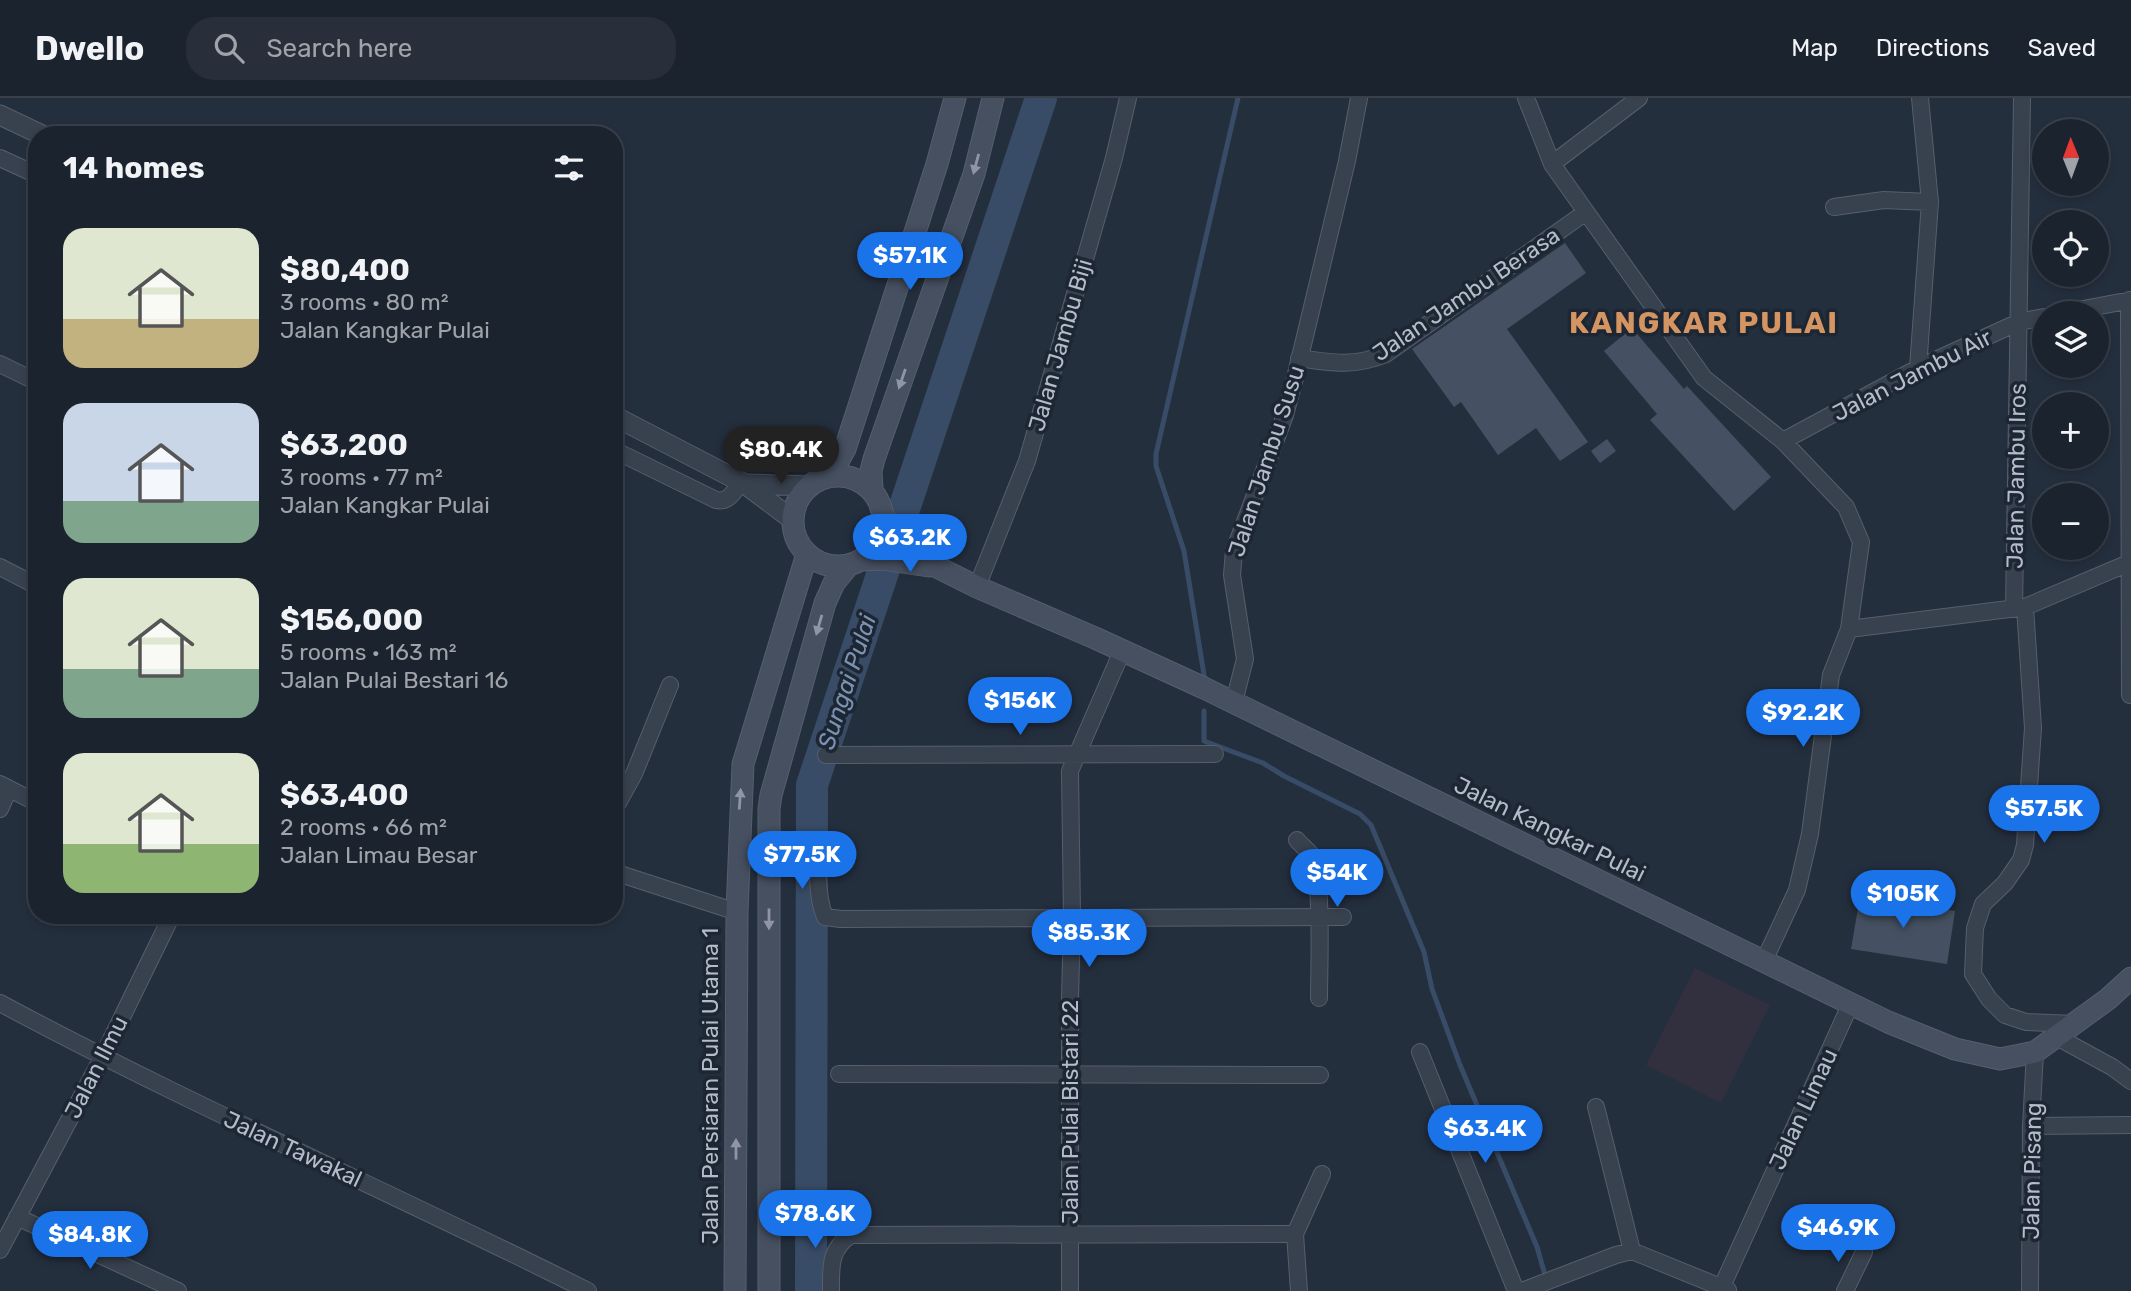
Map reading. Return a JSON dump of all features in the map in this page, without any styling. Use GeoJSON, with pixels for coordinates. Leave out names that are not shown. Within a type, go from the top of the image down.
{"type":"FeatureCollection","features":[{"type":"Feature","properties":{"kind":"main road"},"geometry":{"type":"LineString","coordinates":[[830,476],[845,449],[937,164],[955,98]]}},
{"type":"Feature","properties":{"kind":"main road"},"geometry":{"type":"LineString","coordinates":[[881,548],[871,471],[974,174],[993,98]]}},
{"type":"Feature","properties":{"kind":"main road"},"geometry":{"type":"LineString","coordinates":[[872,490],[853,478],[830,476],[808,486],[796,503],[794,533],[807,554],[834,566],[881,548]]}},
{"type":"Feature","properties":{"kind":"main road"},"geometry":{"type":"LineString","coordinates":[[769,1291],[769,809],[825,603],[834,583],[881,548]]}},
{"type":"Feature","properties":{"kind":"main road","name":"Jalan Kangkar Pulai"},"geometry":{"type":"LineString","coordinates":[[881,548],[939,568],[1234,702],[1888,1022],[1955,1049],[2000,1059],[2035,1052],[2075,1024],[2131,978]]}},
{"type":"Feature","properties":{"kind":"main road","name":"Jalan Persiaran Pulai Utama 1"},"geometry":{"type":"LineString","coordinates":[[735,1291],[737,912],[743,764],[807,554]]}},
{"type":"Feature","properties":{"kind":"street","name":"Jalan Jambu Biji"},"geometry":{"type":"LineString","coordinates":[[977,587],[1027,461],[1114,159],[1128,98]]}},
{"type":"Feature","properties":{"kind":"street","name":"Jalan Jambu Susu"},"geometry":{"type":"LineString","coordinates":[[1234,702],[1245,659],[1232,575],[1234,551],[1284,415],[1347,161],[1359,98]]}},
{"type":"Feature","properties":{"kind":"street"},"geometry":{"type":"LineString","coordinates":[[1526,98],[1552,164],[1704,378],[1783,442],[1846,507],[1861,542],[1849,629],[1831,675],[1810,834],[1797,890],[1764,961]]}},
{"type":"Feature","properties":{"kind":"street"},"geometry":{"type":"LineString","coordinates":[[1552,164],[1639,98]]}},
{"type":"Feature","properties":{"kind":"street"},"geometry":{"type":"LineString","coordinates":[[1918,368],[1930,202],[1920,98]]}},
{"type":"Feature","properties":{"kind":"street","name":"Jalan Jambu Iros"},"geometry":{"type":"LineString","coordinates":[[2022,98],[2018,342],[2019,608],[2033,727],[2025,845],[2021,860],[2005,883],[1983,904],[1975,928],[1973,975],[1989,999],[2005,1015],[2026,1022],[2075,1024]]}},
{"type":"Feature","properties":{"kind":"street"},"geometry":{"type":"LineString","coordinates":[[0,115],[28,128]]}},
{"type":"Feature","properties":{"kind":"street"},"geometry":{"type":"LineString","coordinates":[[0,158],[28,171]]}},
{"type":"Feature","properties":{"kind":"street"},"geometry":{"type":"LineString","coordinates":[[1834,207],[1884,200],[1930,202]]}},
{"type":"Feature","properties":{"kind":"street","name":"Jalan Jambu Berasa"},"geometry":{"type":"LineString","coordinates":[[1299,358],[1341,364],[1366,362],[1386,354],[1586,212]]}},
{"type":"Feature","properties":{"kind":"street"},"geometry":{"type":"LineString","coordinates":[[2109,304],[2130,300],[2130,695]]}},
{"type":"Feature","properties":{"kind":"street","name":"Jalan Jambu Air"},"geometry":{"type":"LineString","coordinates":[[1783,442],[1918,368],[2019,322],[2032,319]]}},
{"type":"Feature","properties":{"kind":"street"},"geometry":{"type":"LineString","coordinates":[[0,364],[28,378]]}},
{"type":"Feature","properties":{"kind":"street"},"geometry":{"type":"LineString","coordinates":[[623,421],[743,483],[793,520]]}},
{"type":"Feature","properties":{"kind":"street"},"geometry":{"type":"LineString","coordinates":[[623,454],[722,502],[729,499],[743,483]]}},
{"type":"Feature","properties":{"kind":"street"},"geometry":{"type":"LineString","coordinates":[[743,483],[808,486]]}},
{"type":"Feature","properties":{"kind":"street"},"geometry":{"type":"LineString","coordinates":[[1849,629],[2019,608],[2130,563]]}},
{"type":"Feature","properties":{"kind":"street"},"geometry":{"type":"LineString","coordinates":[[0,567],[28,581]]}},
{"type":"Feature","properties":{"kind":"street","name":"Jalan Pulai Bistari 22"},"geometry":{"type":"LineString","coordinates":[[1070,1291],[1070,771],[1122,651]]}},
{"type":"Feature","properties":{"kind":"street"},"geometry":{"type":"LineString","coordinates":[[623,794],[634,774],[670,685]]}},
{"type":"Feature","properties":{"kind":"street"},"geometry":{"type":"LineString","coordinates":[[826,755],[1215,754]]}},
{"type":"Feature","properties":{"kind":"street"},"geometry":{"type":"LineString","coordinates":[[0,809],[5,786],[28,798]]}},
{"type":"Feature","properties":{"kind":"street"},"geometry":{"type":"LineString","coordinates":[[1297,840],[1312,856],[1316,872],[1318,998]]}},
{"type":"Feature","properties":{"kind":"street"},"geometry":{"type":"LineString","coordinates":[[827,841],[818,852],[821,907],[825,917],[1343,917]]}},
{"type":"Feature","properties":{"kind":"street"},"geometry":{"type":"LineString","coordinates":[[623,875],[737,912]]}},
{"type":"Feature","properties":{"kind":"street","name":"Jalan Ilmu"},"geometry":{"type":"LineString","coordinates":[[0,1250],[10,1223],[102,1058],[168,924]]}},
{"type":"Feature","properties":{"kind":"street","name":"Jalan Tawakal"},"geometry":{"type":"LineString","coordinates":[[0,1003],[102,1058],[588,1291]]}},
{"type":"Feature","properties":{"kind":"street","name":"Jalan Limau"},"geometry":{"type":"LineString","coordinates":[[1724,1289],[1852,1003]]}},
{"type":"Feature","properties":{"kind":"street"},"geometry":{"type":"LineString","coordinates":[[2057,1037],[2112,1067],[2131,1082]]}},
{"type":"Feature","properties":{"kind":"street"},"geometry":{"type":"LineString","coordinates":[[1420,1052],[1516,1291]]}},
{"type":"Feature","properties":{"kind":"street","name":"Jalan Pisang"},"geometry":{"type":"LineString","coordinates":[[2031,1291],[2031,1126],[2035,1052]]}},
{"type":"Feature","properties":{"kind":"street"},"geometry":{"type":"LineString","coordinates":[[839,1074],[1320,1075]]}},
{"type":"Feature","properties":{"kind":"street"},"geometry":{"type":"LineString","coordinates":[[1596,1107],[1632,1251]]}},
{"type":"Feature","properties":{"kind":"street"},"geometry":{"type":"LineString","coordinates":[[2031,1126],[2131,1125]]}},
{"type":"Feature","properties":{"kind":"street"},"geometry":{"type":"LineString","coordinates":[[1299,1291],[1294,1234],[1322,1174]]}},
{"type":"Feature","properties":{"kind":"street"},"geometry":{"type":"LineString","coordinates":[[10,1223],[178,1291]]}},
{"type":"Feature","properties":{"kind":"street"},"geometry":{"type":"LineString","coordinates":[[831,1291],[830,1261],[842,1241],[851,1235],[1294,1234]]}},
{"type":"Feature","properties":{"kind":"street"},"geometry":{"type":"LineString","coordinates":[[1522,1291],[1632,1251],[1724,1289]]}},
{"type":"Feature","properties":{"kind":"street"},"geometry":{"type":"LineString","coordinates":[[1845,1291],[1864,1252]]}},
{"type":"Feature","properties":{"kind":"shaded area"},"geometry":{"type":"Polygon","coordinates":[[[1695,968],[1770,1005],[1721,1103],[1646,1065],[1695,968]]]}},
{"type":"Feature","properties":{"kind":"building"},"geometry":{"type":"Polygon","coordinates":[[[1565,243],[1586,273],[1507,329],[1588,442],[1560,461],[1536,428],[1498,455],[1461,402],[1454,407],[1412,349],[1565,243]]]}},
{"type":"Feature","properties":{"kind":"building"},"geometry":{"type":"Polygon","coordinates":[[[1632,328],[1684,389],[1687,386],[1771,477],[1734,511],[1650,420],[1657,414],[1604,351],[1632,328]]]}},
{"type":"Feature","properties":{"kind":"building"},"geometry":{"type":"Polygon","coordinates":[[[1607,439],[1616,451],[1600,463],[1591,451],[1607,439]]]}},
{"type":"Feature","properties":{"kind":"building"},"geometry":{"type":"Polygon","coordinates":[[[1860,896],[1955,911],[1947,964],[1851,949],[1860,896]]]}},
{"type":"Feature","properties":{"kind":"waterway","name":"Sungai Pulai"},"geometry":{"type":"LineString","coordinates":[[811,1291],[812,785],[1041,98]]}},
{"type":"Feature","properties":{"kind":"waterway"},"geometry":{"type":"LineString","coordinates":[[1205,681],[1184,551],[1156,466],[1156,454],[1238,98]]}},
{"type":"Feature","properties":{"kind":"waterway"},"geometry":{"type":"LineString","coordinates":[[1204,711],[1204,741],[1263,763],[1360,814],[1371,825],[1424,952],[1432,989],[1460,1065],[1537,1247],[1545,1275]]}},
{"type":"Feature","properties":{"kind":"district","name":"KANGKAR PULAI"},"geometry":{"type":"Point","coordinates":[1704,323]}}]}
